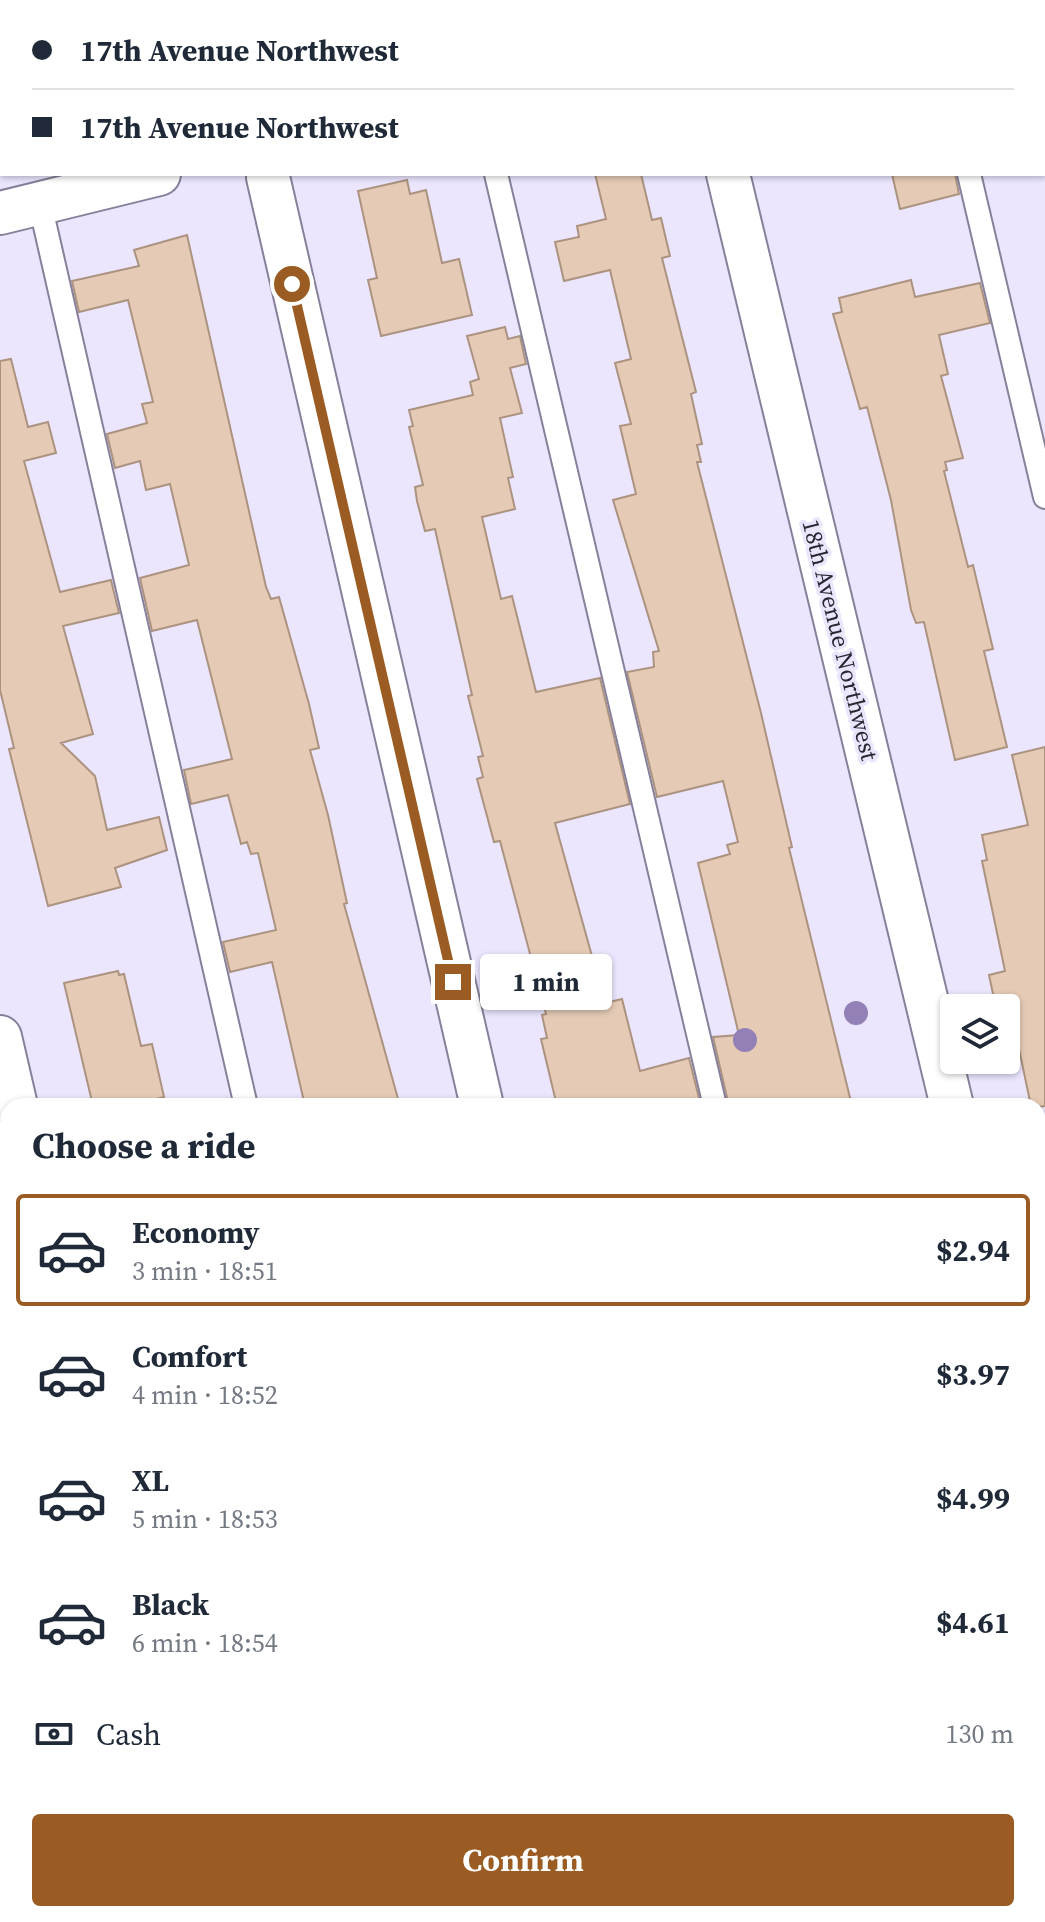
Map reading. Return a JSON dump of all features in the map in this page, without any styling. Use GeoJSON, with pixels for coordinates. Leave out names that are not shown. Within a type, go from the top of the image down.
{"type":"FeatureCollection","features":[{"type":"Feature","properties":{"kind":"street"},"geometry":{"type":"LineString","coordinates":[[0,213],[151,176]]}},
{"type":"Feature","properties":{"kind":"street"},"geometry":{"type":"LineString","coordinates":[[265,176],[480,1098]]}},
{"type":"Feature","properties":{"kind":"street","name":"18th Avenue Northwest"},"geometry":{"type":"LineString","coordinates":[[728,176],[950,1098]]}},
{"type":"Feature","properties":{"kind":"street"},"geometry":{"type":"LineString","coordinates":[[0,1037],[14,1098]]}},
{"type":"Feature","properties":{"kind":"lane"},"geometry":{"type":"LineString","coordinates":[[496,176],[713,1098]]}},
{"type":"Feature","properties":{"kind":"lane"},"geometry":{"type":"LineString","coordinates":[[969,176],[1045,497]]}},
{"type":"Feature","properties":{"kind":"lane"},"geometry":{"type":"LineString","coordinates":[[40,204],[244,1098]]}},
{"type":"Feature","properties":{"kind":"building"},"geometry":{"type":"Polygon","coordinates":[[[595,176],[641,176],[652,220],[661,218],[670,256],[662,258],[696,392],[691,394],[702,444],[697,445],[701,462],[697,462],[761,713],[792,847],[789,848],[850,1098],[727,1098],[713,1037],[739,1035],[698,863],[730,854],[727,845],[738,842],[723,781],[657,797],[627,672],[654,667],[653,652],[659,651],[613,500],[636,494],[620,426],[631,424],[615,363],[631,359],[610,270],[564,281],[555,242],[579,237],[577,226],[606,219],[595,176]]]}},
{"type":"Feature","properties":{"kind":"building"},"geometry":{"type":"Polygon","coordinates":[[[892,176],[955,176],[959,194],[900,209],[892,176]]]}},
{"type":"Feature","properties":{"kind":"building"},"geometry":{"type":"Polygon","coordinates":[[[407,180],[410,194],[426,190],[442,263],[459,259],[472,315],[381,336],[368,280],[377,278],[358,191],[407,180]]]}},
{"type":"Feature","properties":{"kind":"building"},"geometry":{"type":"Polygon","coordinates":[[[187,235],[266,587],[271,599],[279,597],[309,704],[319,748],[310,750],[328,815],[347,903],[344,904],[398,1098],[303,1098],[272,962],[230,972],[223,942],[276,930],[258,853],[251,854],[247,842],[241,844],[228,795],[191,804],[184,770],[232,759],[197,620],[152,631],[140,578],[189,565],[170,484],[146,490],[140,461],[115,468],[107,434],[147,423],[142,404],[153,402],[128,300],[79,312],[72,281],[139,266],[134,250],[187,235]]]}},
{"type":"Feature","properties":{"kind":"building"},"geometry":{"type":"Polygon","coordinates":[[[911,280],[915,297],[980,283],[990,323],[939,335],[948,374],[941,376],[963,458],[945,462],[947,470],[944,471],[968,567],[973,565],[993,649],[984,651],[1007,747],[955,760],[924,622],[916,623],[911,610],[891,500],[867,407],[860,409],[833,314],[842,312],[839,298],[911,280]]]}},
{"type":"Feature","properties":{"kind":"building"},"geometry":{"type":"Polygon","coordinates":[[[505,327],[508,339],[520,336],[526,364],[510,368],[522,413],[500,418],[513,477],[508,478],[515,509],[482,517],[501,599],[512,596],[536,692],[600,678],[630,804],[555,823],[605,1003],[622,999],[640,1071],[689,1058],[699,1098],[555,1098],[541,1039],[547,1038],[542,1015],[546,1014],[500,841],[494,842],[477,779],[483,777],[478,757],[483,756],[435,529],[425,531],[415,487],[423,485],[409,427],[413,426],[409,410],[473,395],[470,382],[479,379],[467,336],[505,327]]]}},
{"type":"Feature","properties":{"kind":"building"},"geometry":{"type":"Polygon","coordinates":[[[11,359],[28,427],[48,422],[56,453],[24,461],[60,592],[111,580],[119,613],[63,626],[93,734],[61,743],[95,776],[107,830],[159,817],[167,850],[115,868],[121,887],[48,906],[9,749],[14,748],[0,690],[0,361],[11,359]]]}},
{"type":"Feature","properties":{"kind":"building"},"geometry":{"type":"Polygon","coordinates":[[[1045,747],[1045,1098],[1029,1098],[1020,1054],[1020,994],[993,994],[989,975],[1005,971],[982,861],[987,860],[982,835],[1028,825],[1012,755],[1045,747]]]}},
{"type":"Feature","properties":{"kind":"building"},"geometry":{"type":"Polygon","coordinates":[[[118,971],[119,975],[124,974],[141,1046],[152,1044],[164,1097],[91,1098],[64,983],[118,971]]]}},
{"type":"Feature","properties":{"kind":"route"},"geometry":{"type":"LineString","coordinates":[[292,284],[453,982]]}}]}
